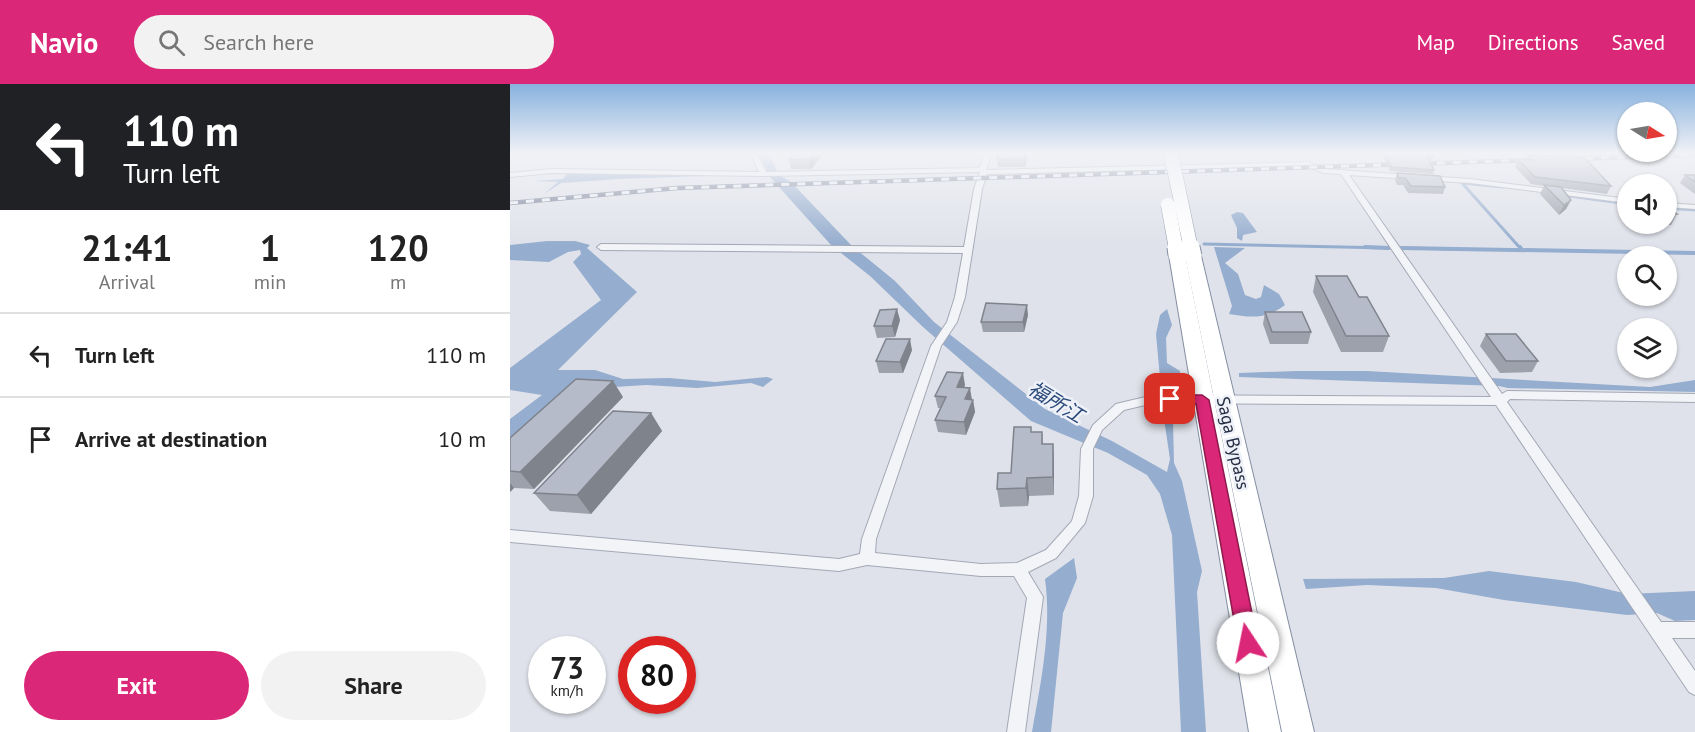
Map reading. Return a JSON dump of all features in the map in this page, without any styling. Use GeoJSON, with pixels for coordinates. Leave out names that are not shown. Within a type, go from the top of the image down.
{"type":"FeatureCollection","features":[{"type":"Feature","properties":{"kind":"highway","name":"Saga Bypass"},"geometry":{"type":"LineString","coordinates":[[1167,184],[1185,256]]}},
{"type":"Feature","properties":{"kind":"highway","name":"Saga Bypass"},"geometry":{"type":"LineString","coordinates":[[1175,184],[1185,256],[1213,400],[1265,732]]}},
{"type":"Feature","properties":{"kind":"highway","name":"Saga Bypass"},"geometry":{"type":"LineString","coordinates":[[1213,400],[1298,732]]}},
{"type":"Feature","properties":{"kind":"street"},"geometry":{"type":"LineString","coordinates":[[867,560],[869,539],[936,346],[952,322],[960,297],[979,184]]}},
{"type":"Feature","properties":{"kind":"street"},"geometry":{"type":"LineString","coordinates":[[1352,184],[1695,686]]}},
{"type":"Feature","properties":{"kind":"street"},"geometry":{"type":"LineString","coordinates":[[1496,184],[1617,200]]}},
{"type":"Feature","properties":{"kind":"street"},"geometry":{"type":"LineString","coordinates":[[1677,206],[1695,207]]}},
{"type":"Feature","properties":{"kind":"street"},"geometry":{"type":"LineString","coordinates":[[601,247],[968,250]]}},
{"type":"Feature","properties":{"kind":"street"},"geometry":{"type":"LineString","coordinates":[[1502,401],[1507,395],[1695,398]]}},
{"type":"Feature","properties":{"kind":"street"},"geometry":{"type":"LineString","coordinates":[[510,536],[839,565],[867,560],[981,570],[1018,569],[1051,554],[1078,523],[1086,496],[1087,449],[1097,428],[1120,407],[1154,399],[1502,401]]}},
{"type":"Feature","properties":{"kind":"street"},"geometry":{"type":"LineString","coordinates":[[1016,732],[1035,597],[1018,569]]}},
{"type":"Feature","properties":{"kind":"street"},"geometry":{"type":"LineString","coordinates":[[1652,623],[1695,630]]}},
{"type":"Feature","properties":{"kind":"water"},"geometry":{"type":"Polygon","coordinates":[[[776,184],[793,184],[851,245],[895,281],[934,322],[1045,409],[1112,441],[1167,472],[1170,459],[1164,419],[1173,421],[1174,463],[1182,481],[1202,571],[1197,592],[1206,732],[1181,732],[1172,535],[1160,494],[1147,475],[1108,453],[1031,421],[923,327],[870,276],[831,245],[776,184]]]}},
{"type":"Feature","properties":{"kind":"water"},"geometry":{"type":"Polygon","coordinates":[[[1237,212],[1243,213],[1257,232],[1243,235],[1242,241],[1237,238],[1237,228],[1231,215],[1237,212]]]}},
{"type":"Feature","properties":{"kind":"water"},"geometry":{"type":"Polygon","coordinates":[[[575,241],[590,245],[587,248],[637,292],[558,370],[595,370],[623,379],[669,378],[715,382],[767,377],[773,379],[763,387],[751,383],[697,388],[646,385],[583,389],[510,454],[510,419],[542,395],[510,390],[510,368],[601,300],[573,262],[581,254],[580,250],[568,252],[549,262],[510,260],[510,245],[575,241]]]}},
{"type":"Feature","properties":{"kind":"water"},"geometry":{"type":"Polygon","coordinates":[[[1214,247],[1245,248],[1225,263],[1238,274],[1245,295],[1256,299],[1261,297],[1264,285],[1279,294],[1285,305],[1265,315],[1229,314],[1232,306],[1214,247]]]}},
{"type":"Feature","properties":{"kind":"water"},"geometry":{"type":"Polygon","coordinates":[[[1167,309],[1172,325],[1166,338],[1167,363],[1180,371],[1181,378],[1172,381],[1167,389],[1161,389],[1156,334],[1160,315],[1167,309]]]}},
{"type":"Feature","properties":{"kind":"water"},"geometry":{"type":"Polygon","coordinates":[[[1367,371],[1650,387],[1695,380],[1695,392],[1508,388],[1239,377],[1239,373],[1367,371]]]}},
{"type":"Feature","properties":{"kind":"water"},"geometry":{"type":"Polygon","coordinates":[[[1074,558],[1077,578],[1063,613],[1051,732],[1032,732],[1046,636],[1045,579],[1074,558]]]}},
{"type":"Feature","properties":{"kind":"water"},"geometry":{"type":"Polygon","coordinates":[[[1489,571],[1576,582],[1628,594],[1695,591],[1695,620],[1675,621],[1657,613],[1627,615],[1504,600],[1436,588],[1367,585],[1306,589],[1303,579],[1444,578],[1489,571]]]}},
{"type":"Feature","properties":{"kind":"building"},"geometry":{"type":"Polygon","coordinates":[[[1410,184],[1444,184],[1445,187],[1410,184]]]}},
{"type":"Feature","properties":{"kind":"building"},"geometry":{"type":"Polygon","coordinates":[[[1544,185],[1561,187],[1571,200],[1564,205],[1544,185]]]}},
{"type":"Feature","properties":{"kind":"building"},"geometry":{"type":"Polygon","coordinates":[[[1316,276],[1347,276],[1359,297],[1367,297],[1389,336],[1346,336],[1316,276]]]}},
{"type":"Feature","properties":{"kind":"building"},"geometry":{"type":"Polygon","coordinates":[[[986,303],[1027,305],[1023,322],[981,322],[986,303]]]}},
{"type":"Feature","properties":{"kind":"building"},"geometry":{"type":"Polygon","coordinates":[[[897,309],[892,326],[874,326],[880,310],[897,309]]]}},
{"type":"Feature","properties":{"kind":"building"},"geometry":{"type":"Polygon","coordinates":[[[1265,312],[1302,312],[1311,332],[1272,332],[1265,312]]]}},
{"type":"Feature","properties":{"kind":"building"},"geometry":{"type":"Polygon","coordinates":[[[1486,334],[1516,334],[1538,361],[1506,361],[1486,334]]]}},
{"type":"Feature","properties":{"kind":"building"},"geometry":{"type":"Polygon","coordinates":[[[886,339],[910,339],[900,362],[876,361],[886,339]]]}},
{"type":"Feature","properties":{"kind":"building"},"geometry":{"type":"Polygon","coordinates":[[[947,372],[963,373],[957,387],[970,388],[965,399],[973,400],[964,422],[935,420],[946,397],[935,396],[947,372]]]}},
{"type":"Feature","properties":{"kind":"building"},"geometry":{"type":"Polygon","coordinates":[[[576,379],[613,381],[520,472],[510,471],[510,438],[576,379]]]}},
{"type":"Feature","properties":{"kind":"building"},"geometry":{"type":"Polygon","coordinates":[[[613,411],[651,413],[577,495],[534,493],[613,411]]]}},
{"type":"Feature","properties":{"kind":"building"},"geometry":{"type":"Polygon","coordinates":[[[1014,427],[1031,427],[1031,432],[1042,432],[1042,444],[1053,444],[1053,477],[1027,478],[1026,488],[997,489],[998,473],[1011,473],[1014,427]]]}},
{"type":"Feature","properties":{"kind":"waterway"},"geometry":{"type":"LineString","coordinates":[[1463,184],[1521,249]]}},
{"type":"Feature","properties":{"kind":"waterway"},"geometry":{"type":"LineString","coordinates":[[1475,184],[1503,187]]}},
{"type":"Feature","properties":{"kind":"waterway"},"geometry":{"type":"LineString","coordinates":[[1562,195],[1617,202]]}},
{"type":"Feature","properties":{"kind":"waterway"},"geometry":{"type":"LineString","coordinates":[[1677,209],[1695,210]]}},
{"type":"Feature","properties":{"kind":"waterway"},"geometry":{"type":"LineString","coordinates":[[1204,244],[1389,248],[1365,247]]}},
{"type":"Feature","properties":{"kind":"waterway"},"geometry":{"type":"LineString","coordinates":[[1458,249],[1401,248],[1695,253]]}},
{"type":"Feature","properties":{"kind":"railway"},"geometry":{"type":"LineString","coordinates":[[510,203],[677,188],[792,184]]}},
{"type":"Feature","properties":{"kind":"route"},"geometry":{"type":"LineString","coordinates":[[1170,399],[1202,400],[1248,643]]}},
{"type":"Feature","properties":{"kind":"water label","name":"福所江"},"geometry":{"type":"Point","coordinates":[1056,402]}}]}
